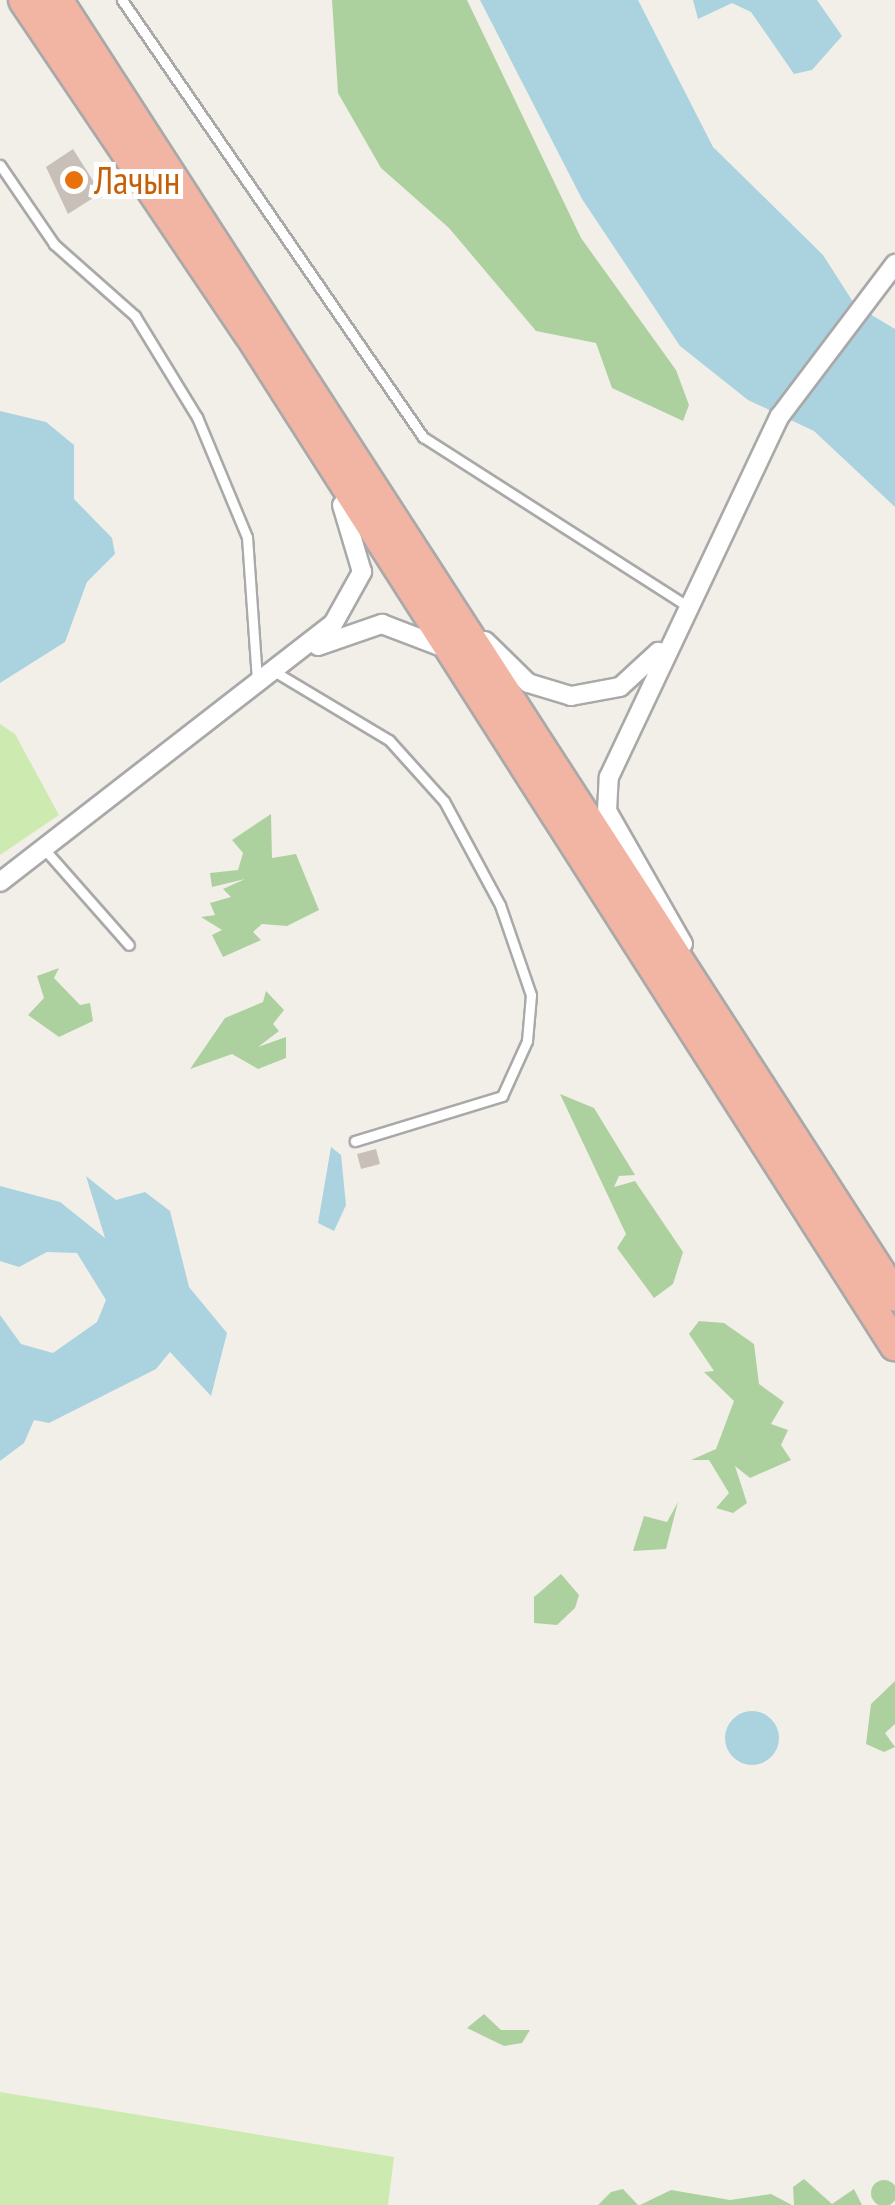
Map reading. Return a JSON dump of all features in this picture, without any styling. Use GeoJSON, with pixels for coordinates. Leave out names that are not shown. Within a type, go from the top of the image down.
{"type":"FeatureCollection","features":[{"type":"Feature","properties":{"kind":"highway"},"geometry":{"type":"LineString","coordinates":[[24,0],[248,334],[895,1345]]}},
{"type":"Feature","properties":{"kind":"highway"},"geometry":{"type":"LineString","coordinates":[[57,0],[456,610],[895,1296]]}},
{"type":"Feature","properties":{"kind":"street"},"geometry":{"type":"LineString","coordinates":[[456,610],[515,674],[570,696],[641,674],[691,608],[780,416],[864,298],[895,264]]}},
{"type":"Feature","properties":{"kind":"street"},"geometry":{"type":"LineString","coordinates":[[0,882],[46,851],[300,655],[350,605],[363,557],[248,334]]}},
{"type":"Feature","properties":{"kind":"street"},"geometry":{"type":"LineString","coordinates":[[680,624],[615,762],[607,812],[765,1093]]}},
{"type":"Feature","properties":{"kind":"street"},"geometry":{"type":"LineString","coordinates":[[300,655],[349,632],[400,626],[435,641],[468,676]]}},
{"type":"Feature","properties":{"kind":"lane"},"geometry":{"type":"LineString","coordinates":[[122,0],[423,437],[691,608]]}},
{"type":"Feature","properties":{"kind":"lane"},"geometry":{"type":"LineString","coordinates":[[0,165],[54,244],[136,316],[197,416],[247,537],[258,688]]}},
{"type":"Feature","properties":{"kind":"lane"},"geometry":{"type":"LineString","coordinates":[[277,673],[389,740],[444,802],[500,905],[531,995],[527,1042],[502,1096],[355,1141]]}},
{"type":"Feature","properties":{"kind":"lane"},"geometry":{"type":"LineString","coordinates":[[46,851],[128,944]]}},
{"type":"Feature","properties":{"kind":"green space"},"geometry":{"type":"Polygon","coordinates":[[[332,0],[467,0],[581,238],[676,370],[689,405],[683,421],[612,388],[596,343],[536,331],[449,228],[381,168],[338,93],[332,0]]]}},
{"type":"Feature","properties":{"kind":"green space"},"geometry":{"type":"Polygon","coordinates":[[[0,724],[15,734],[59,815],[0,855],[0,724]]]}},
{"type":"Feature","properties":{"kind":"green space"},"geometry":{"type":"Polygon","coordinates":[[[271,814],[272,858],[296,854],[319,910],[287,926],[262,924],[253,932],[261,940],[223,957],[212,935],[222,930],[201,917],[215,915],[210,903],[231,897],[223,889],[245,879],[212,887],[210,873],[238,870],[243,853],[232,840],[271,814]]]}},
{"type":"Feature","properties":{"kind":"green space"},"geometry":{"type":"Polygon","coordinates":[[[59,968],[54,978],[80,1005],[90,1003],[93,1021],[59,1037],[28,1015],[44,998],[37,976],[59,968]]]}},
{"type":"Feature","properties":{"kind":"green space"},"geometry":{"type":"Polygon","coordinates":[[[266,991],[284,1010],[273,1024],[279,1031],[258,1047],[286,1037],[286,1058],[258,1069],[232,1054],[190,1069],[225,1018],[263,1002],[266,991]]]}},
{"type":"Feature","properties":{"kind":"green space"},"geometry":{"type":"Polygon","coordinates":[[[560,1094],[594,1108],[635,1175],[619,1176],[614,1187],[635,1181],[683,1252],[673,1284],[654,1298],[617,1248],[626,1234],[560,1094]]]}},
{"type":"Feature","properties":{"kind":"green space"},"geometry":{"type":"Polygon","coordinates":[[[699,1321],[724,1323],[754,1344],[759,1384],[784,1402],[771,1424],[788,1430],[781,1445],[791,1460],[750,1478],[735,1466],[747,1503],[733,1513],[716,1508],[729,1493],[709,1460],[691,1460],[716,1449],[734,1401],[704,1372],[714,1371],[689,1334],[699,1321]]]}},
{"type":"Feature","properties":{"kind":"green space"},"geometry":{"type":"Polygon","coordinates":[[[678,1502],[666,1549],[633,1551],[644,1516],[667,1522],[678,1502]]]}},
{"type":"Feature","properties":{"kind":"green space"},"geometry":{"type":"Polygon","coordinates":[[[561,1574],[579,1595],[575,1608],[557,1625],[534,1623],[534,1597],[561,1574]]]}},
{"type":"Feature","properties":{"kind":"green space"},"geometry":{"type":"Polygon","coordinates":[[[895,1681],[895,1724],[885,1733],[895,1747],[884,1752],[866,1744],[871,1704],[895,1681]]]}},
{"type":"Feature","properties":{"kind":"green space"},"geometry":{"type":"Polygon","coordinates":[[[484,2014],[501,2030],[530,2030],[522,2043],[504,2046],[467,2028],[484,2014]]]}},
{"type":"Feature","properties":{"kind":"green space"},"geometry":{"type":"Polygon","coordinates":[[[0,2092],[394,2157],[388,2205],[0,2205],[0,2092]]]}},
{"type":"Feature","properties":{"kind":"green space"},"geometry":{"type":"Polygon","coordinates":[[[804,2179],[832,2204],[854,2189],[862,2205],[794,2205],[793,2187],[804,2179]]]}},
{"type":"Feature","properties":{"kind":"green space"},"geometry":{"type":"Polygon","coordinates":[[[884,2180],[893,2184],[897,2193],[893,2202],[884,2206],[875,2202],[871,2193],[875,2184],[884,2180]]]}},
{"type":"Feature","properties":{"kind":"green space"},"geometry":{"type":"Polygon","coordinates":[[[623,2189],[638,2205],[598,2205],[611,2192],[623,2189]]]}},
{"type":"Feature","properties":{"kind":"green space"},"geometry":{"type":"Polygon","coordinates":[[[671,2190],[730,2200],[771,2194],[792,2205],[640,2205],[671,2190]]]}},
{"type":"Feature","properties":{"kind":"water"},"geometry":{"type":"Polygon","coordinates":[[[480,0],[638,0],[713,147],[823,255],[855,305],[895,329],[895,507],[814,431],[748,400],[680,346],[582,199],[480,0]]]}},
{"type":"Feature","properties":{"kind":"water"},"geometry":{"type":"Polygon","coordinates":[[[693,0],[817,0],[842,36],[812,70],[794,74],[751,12],[732,3],[698,19],[693,0]]]}},
{"type":"Feature","properties":{"kind":"water"},"geometry":{"type":"Polygon","coordinates":[[[0,411],[46,422],[74,445],[74,499],[112,538],[115,554],[87,582],[65,642],[0,683],[0,411]]]}},
{"type":"Feature","properties":{"kind":"water"},"geometry":{"type":"Polygon","coordinates":[[[331,1147],[341,1155],[346,1205],[334,1231],[318,1223],[331,1147]]]}},
{"type":"Feature","properties":{"kind":"water"},"geometry":{"type":"Polygon","coordinates":[[[86,1176],[116,1200],[145,1192],[170,1211],[189,1287],[227,1333],[211,1396],[170,1352],[156,1369],[49,1423],[34,1420],[24,1443],[0,1461],[0,1315],[21,1344],[53,1353],[97,1322],[106,1300],[77,1253],[47,1252],[19,1267],[0,1261],[0,1186],[60,1202],[105,1238],[86,1176]]]}},
{"type":"Feature","properties":{"kind":"water"},"geometry":{"type":"Polygon","coordinates":[[[752,1711],[771,1719],[779,1738],[771,1757],[752,1765],[733,1757],[725,1738],[733,1719],[752,1711]]]}},
{"type":"Feature","properties":{"kind":"building","name":"Лачын"},"geometry":{"type":"Polygon","coordinates":[[[73,149],[101,193],[68,214],[46,167],[73,149]]]}},
{"type":"Feature","properties":{"kind":"building"},"geometry":{"type":"Polygon","coordinates":[[[376,1149],[380,1164],[361,1169],[357,1154],[376,1149]]]}},
{"type":"Feature","properties":{"kind":"place","name":"Лачын"},"geometry":{"type":"Point","coordinates":[74,180]}}]}
